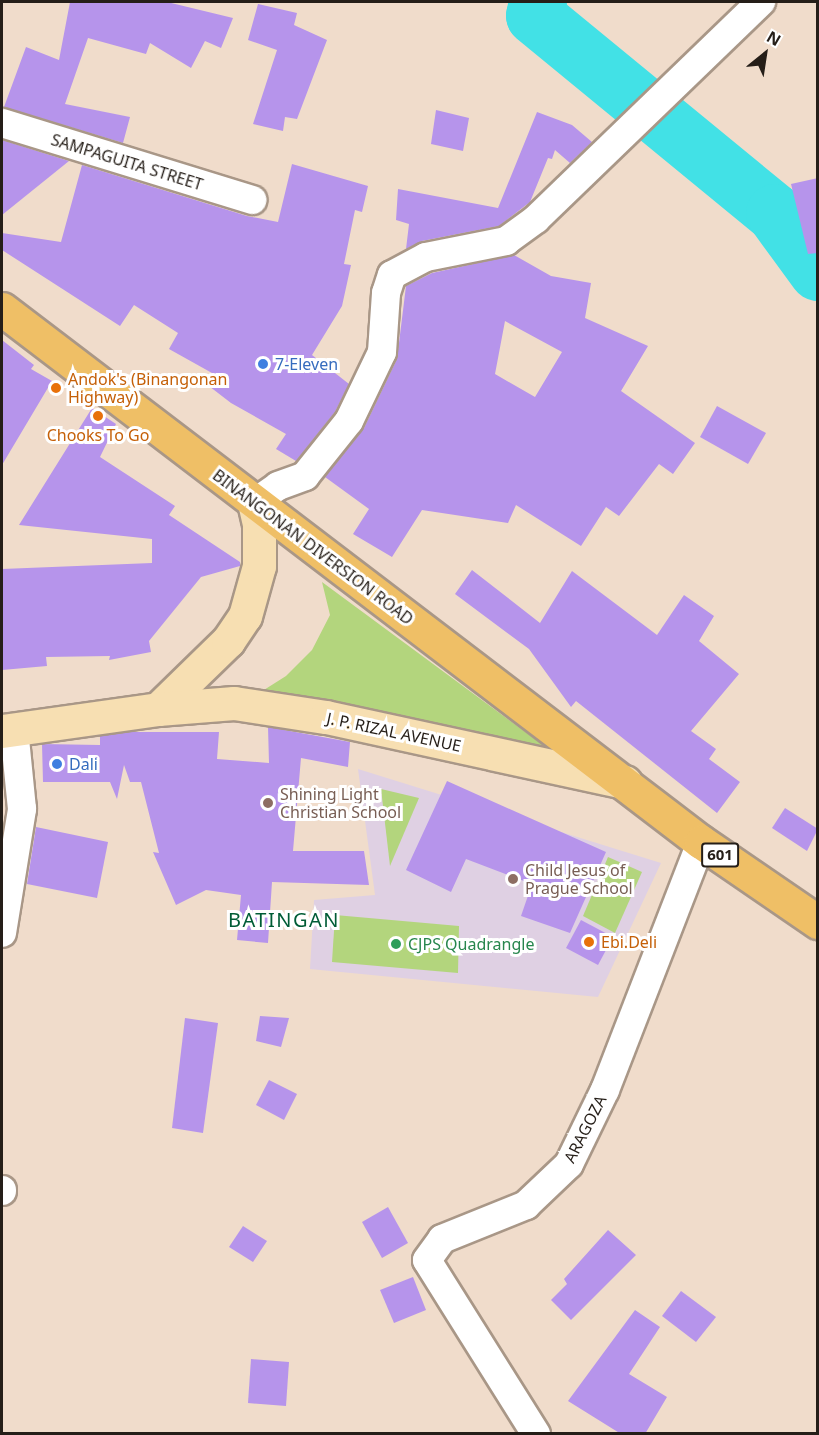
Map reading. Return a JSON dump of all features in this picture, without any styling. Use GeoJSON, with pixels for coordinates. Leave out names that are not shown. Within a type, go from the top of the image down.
{"type":"FeatureCollection","features":[{"type":"Feature","properties":{"kind":"main road","name":"BINANGONAN DIVERSION ROAD"},"geometry":{"type":"LineString","coordinates":[[2,309],[254,503],[627,782]]}},
{"type":"Feature","properties":{"kind":"main road"},"geometry":{"type":"LineString","coordinates":[[158,709],[228,641],[245,616],[259,566],[259,524],[254,503]]}},
{"type":"Feature","properties":{"kind":"main road","name":"J. P. RIZAL AVENUE"},"geometry":{"type":"LineString","coordinates":[[8,730],[158,709],[234,703],[326,717],[627,782]]}},
{"type":"Feature","properties":{"kind":"main road","name":"601"},"geometry":{"type":"LineString","coordinates":[[627,782],[701,842],[818,922]]}},
{"type":"Feature","properties":{"kind":"street"},"geometry":{"type":"LineString","coordinates":[[254,503],[278,486],[305,476],[349,422],[382,352],[386,293],[392,275],[426,257],[506,241],[536,219],[761,2]]}},
{"type":"Feature","properties":{"kind":"street","name":"SAMPAGUITA STREET"},"geometry":{"type":"LineString","coordinates":[[2,123],[252,200]]}},
{"type":"Feature","properties":{"kind":"street"},"geometry":{"type":"LineString","coordinates":[[2,933],[22,810],[8,730]]}},
{"type":"Feature","properties":{"kind":"street","name":"ARAGOZA"},"geometry":{"type":"LineString","coordinates":[[536,1434],[427,1260],[442,1239],[526,1205],[569,1164],[605,1089],[701,842]]}},
{"type":"Feature","properties":{"kind":"shaded area","name":"Child Jesus of Prague School"},"geometry":{"type":"Polygon","coordinates":[[[358,769],[661,863],[598,997],[310,969],[314,900],[375,895],[358,769]]]}},
{"type":"Feature","properties":{"kind":"green space"},"geometry":{"type":"Polygon","coordinates":[[[322,582],[574,768],[242,704],[286,676],[312,650],[330,615],[322,582]]]}},
{"type":"Feature","properties":{"kind":"green space"},"geometry":{"type":"Polygon","coordinates":[[[381,789],[419,798],[390,866],[381,789]]]}},
{"type":"Feature","properties":{"kind":"green space"},"geometry":{"type":"Polygon","coordinates":[[[608,857],[642,872],[615,933],[583,916],[608,857]]]}},
{"type":"Feature","properties":{"kind":"green space","name":"CJPS Quadrangle"},"geometry":{"type":"Polygon","coordinates":[[[335,915],[459,926],[458,973],[332,962],[335,915]]]}},
{"type":"Feature","properties":{"kind":"building"},"geometry":{"type":"Polygon","coordinates":[[[70,2],[167,2],[233,18],[221,48],[205,41],[191,68],[150,43],[146,54],[88,38],[65,104],[130,117],[123,143],[4,107],[26,47],[59,60],[70,2]]]}},
{"type":"Feature","properties":{"kind":"building"},"geometry":{"type":"Polygon","coordinates":[[[258,4],[297,13],[294,25],[327,40],[297,119],[285,117],[283,131],[253,124],[277,50],[248,40],[258,4]]]}},
{"type":"Feature","properties":{"kind":"building"},"geometry":{"type":"Polygon","coordinates":[[[436,110],[469,118],[463,151],[431,144],[436,110]]]}},
{"type":"Feature","properties":{"kind":"building"},"geometry":{"type":"Polygon","coordinates":[[[537,112],[572,125],[592,142],[570,163],[555,150],[552,159],[548,158],[530,202],[499,226],[422,241],[406,249],[409,224],[396,220],[398,189],[498,208],[537,112]]]}},
{"type":"Feature","properties":{"kind":"building"},"geometry":{"type":"Polygon","coordinates":[[[2,140],[69,161],[2,215],[2,140]]]}},
{"type":"Feature","properties":{"kind":"building"},"geometry":{"type":"Polygon","coordinates":[[[292,164],[368,186],[362,212],[355,210],[344,264],[351,265],[342,306],[312,355],[349,384],[335,412],[296,461],[276,449],[286,434],[231,403],[205,383],[212,373],[169,349],[178,333],[134,305],[120,326],[2,250],[2,233],[61,242],[82,165],[247,216],[278,222],[292,164]]]}},
{"type":"Feature","properties":{"kind":"building"},"geometry":{"type":"Polygon","coordinates":[[[818,178],[818,253],[808,254],[791,184],[818,178]]]}},
{"type":"Feature","properties":{"kind":"building"},"geometry":{"type":"Polygon","coordinates":[[[514,255],[551,276],[591,283],[585,318],[648,346],[621,391],[695,443],[673,474],[659,464],[619,516],[606,507],[581,546],[516,505],[508,523],[422,510],[392,557],[353,534],[369,509],[325,477],[364,428],[397,359],[406,286],[432,273],[514,255]],[[505,321],[495,374],[535,397],[562,352],[505,321]]]}},
{"type":"Feature","properties":{"kind":"building"},"geometry":{"type":"Polygon","coordinates":[[[2,340],[34,365],[31,369],[52,381],[2,465],[2,340]]]}},
{"type":"Feature","properties":{"kind":"building"},"geometry":{"type":"Polygon","coordinates":[[[717,406],[766,433],[748,464],[700,437],[717,406]]]}},
{"type":"Feature","properties":{"kind":"building"},"geometry":{"type":"Polygon","coordinates":[[[92,408],[116,424],[100,457],[175,506],[169,515],[240,562],[240,566],[201,577],[149,641],[151,652],[109,660],[110,656],[46,657],[47,666],[2,670],[2,569],[152,563],[152,539],[19,525],[92,408]]]}},
{"type":"Feature","properties":{"kind":"building"},"geometry":{"type":"Polygon","coordinates":[[[472,570],[540,623],[572,571],[657,635],[684,595],[714,616],[699,641],[739,674],[691,731],[716,749],[709,759],[740,782],[717,813],[576,701],[571,707],[529,649],[455,594],[472,570]]]}},
{"type":"Feature","properties":{"kind":"building"},"geometry":{"type":"Polygon","coordinates":[[[268,727],[350,742],[348,767],[301,758],[293,851],[364,851],[369,885],[272,882],[268,943],[237,940],[241,895],[206,890],[176,905],[153,852],[159,853],[141,782],[130,782],[124,765],[117,799],[110,782],[43,782],[42,744],[100,745],[100,736],[130,732],[219,732],[217,759],[269,763],[268,727]]]}},
{"type":"Feature","properties":{"kind":"building"},"geometry":{"type":"Polygon","coordinates":[[[447,781],[606,852],[570,933],[521,916],[532,884],[466,859],[451,892],[406,870],[447,781]]]}},
{"type":"Feature","properties":{"kind":"building"},"geometry":{"type":"Polygon","coordinates":[[[785,808],[818,829],[807,851],[772,828],[785,808]]]}},
{"type":"Feature","properties":{"kind":"building"},"geometry":{"type":"Polygon","coordinates":[[[36,827],[108,842],[97,898],[27,884],[36,827]]]}},
{"type":"Feature","properties":{"kind":"building","name":"Ebi.Deli"},"geometry":{"type":"Polygon","coordinates":[[[581,920],[613,937],[598,965],[566,948],[581,920]]]}},
{"type":"Feature","properties":{"kind":"building"},"geometry":{"type":"Polygon","coordinates":[[[260,1016],[289,1018],[281,1047],[256,1041],[260,1016]]]}},
{"type":"Feature","properties":{"kind":"building"},"geometry":{"type":"Polygon","coordinates":[[[185,1018],[218,1023],[203,1133],[172,1128],[185,1018]]]}},
{"type":"Feature","properties":{"kind":"building"},"geometry":{"type":"Polygon","coordinates":[[[269,1080],[297,1094],[284,1120],[256,1105],[269,1080]]]}},
{"type":"Feature","properties":{"kind":"building"},"geometry":{"type":"Polygon","coordinates":[[[388,1207],[408,1243],[382,1258],[362,1222],[388,1207]]]}},
{"type":"Feature","properties":{"kind":"building"},"geometry":{"type":"Polygon","coordinates":[[[243,1226],[267,1241],[253,1262],[229,1247],[243,1226]]]}},
{"type":"Feature","properties":{"kind":"building"},"geometry":{"type":"Polygon","coordinates":[[[608,1230],[636,1255],[571,1320],[551,1300],[567,1284],[564,1279],[608,1230]]]}},
{"type":"Feature","properties":{"kind":"building"},"geometry":{"type":"Polygon","coordinates":[[[413,1277],[426,1310],[394,1323],[380,1290],[413,1277]]]}},
{"type":"Feature","properties":{"kind":"building"},"geometry":{"type":"Polygon","coordinates":[[[681,1291],[716,1317],[696,1342],[662,1316],[681,1291]]]}},
{"type":"Feature","properties":{"kind":"building"},"geometry":{"type":"Polygon","coordinates":[[[635,1310],[660,1327],[629,1374],[667,1397],[645,1434],[621,1434],[568,1401],[635,1310]]]}},
{"type":"Feature","properties":{"kind":"building"},"geometry":{"type":"Polygon","coordinates":[[[251,1359],[289,1362],[286,1406],[248,1403],[251,1359]]]}},
{"type":"Feature","properties":{"kind":"waterway"},"geometry":{"type":"LineString","coordinates":[[538,2],[535,16],[775,213],[818,272]]}},
{"type":"Feature","properties":{"kind":"place","name":"7-Eleven"},"geometry":{"type":"Point","coordinates":[263,364]}},
{"type":"Feature","properties":{"kind":"place","name":"Andok's (Binangonan Highway)"},"geometry":{"type":"Point","coordinates":[56,388]}},
{"type":"Feature","properties":{"kind":"place","name":"Chooks To Go"},"geometry":{"type":"Point","coordinates":[98,416]}},
{"type":"Feature","properties":{"kind":"place","name":"Dali"},"geometry":{"type":"Point","coordinates":[57,764]}},
{"type":"Feature","properties":{"kind":"place","name":"Shining Light Christian School"},"geometry":{"type":"Point","coordinates":[268,803]}},
{"type":"Feature","properties":{"kind":"place","name":"Child Jesus of Prague School"},"geometry":{"type":"Point","coordinates":[513,879]}},
{"type":"Feature","properties":{"kind":"place","name":"Ebi.Deli"},"geometry":{"type":"Point","coordinates":[589,942]}},
{"type":"Feature","properties":{"kind":"place","name":"CJPS Quadrangle"},"geometry":{"type":"Point","coordinates":[396,944]}},
{"type":"Feature","properties":{"kind":"district","name":"BATINGAN"},"geometry":{"type":"Point","coordinates":[284,919]}}]}
